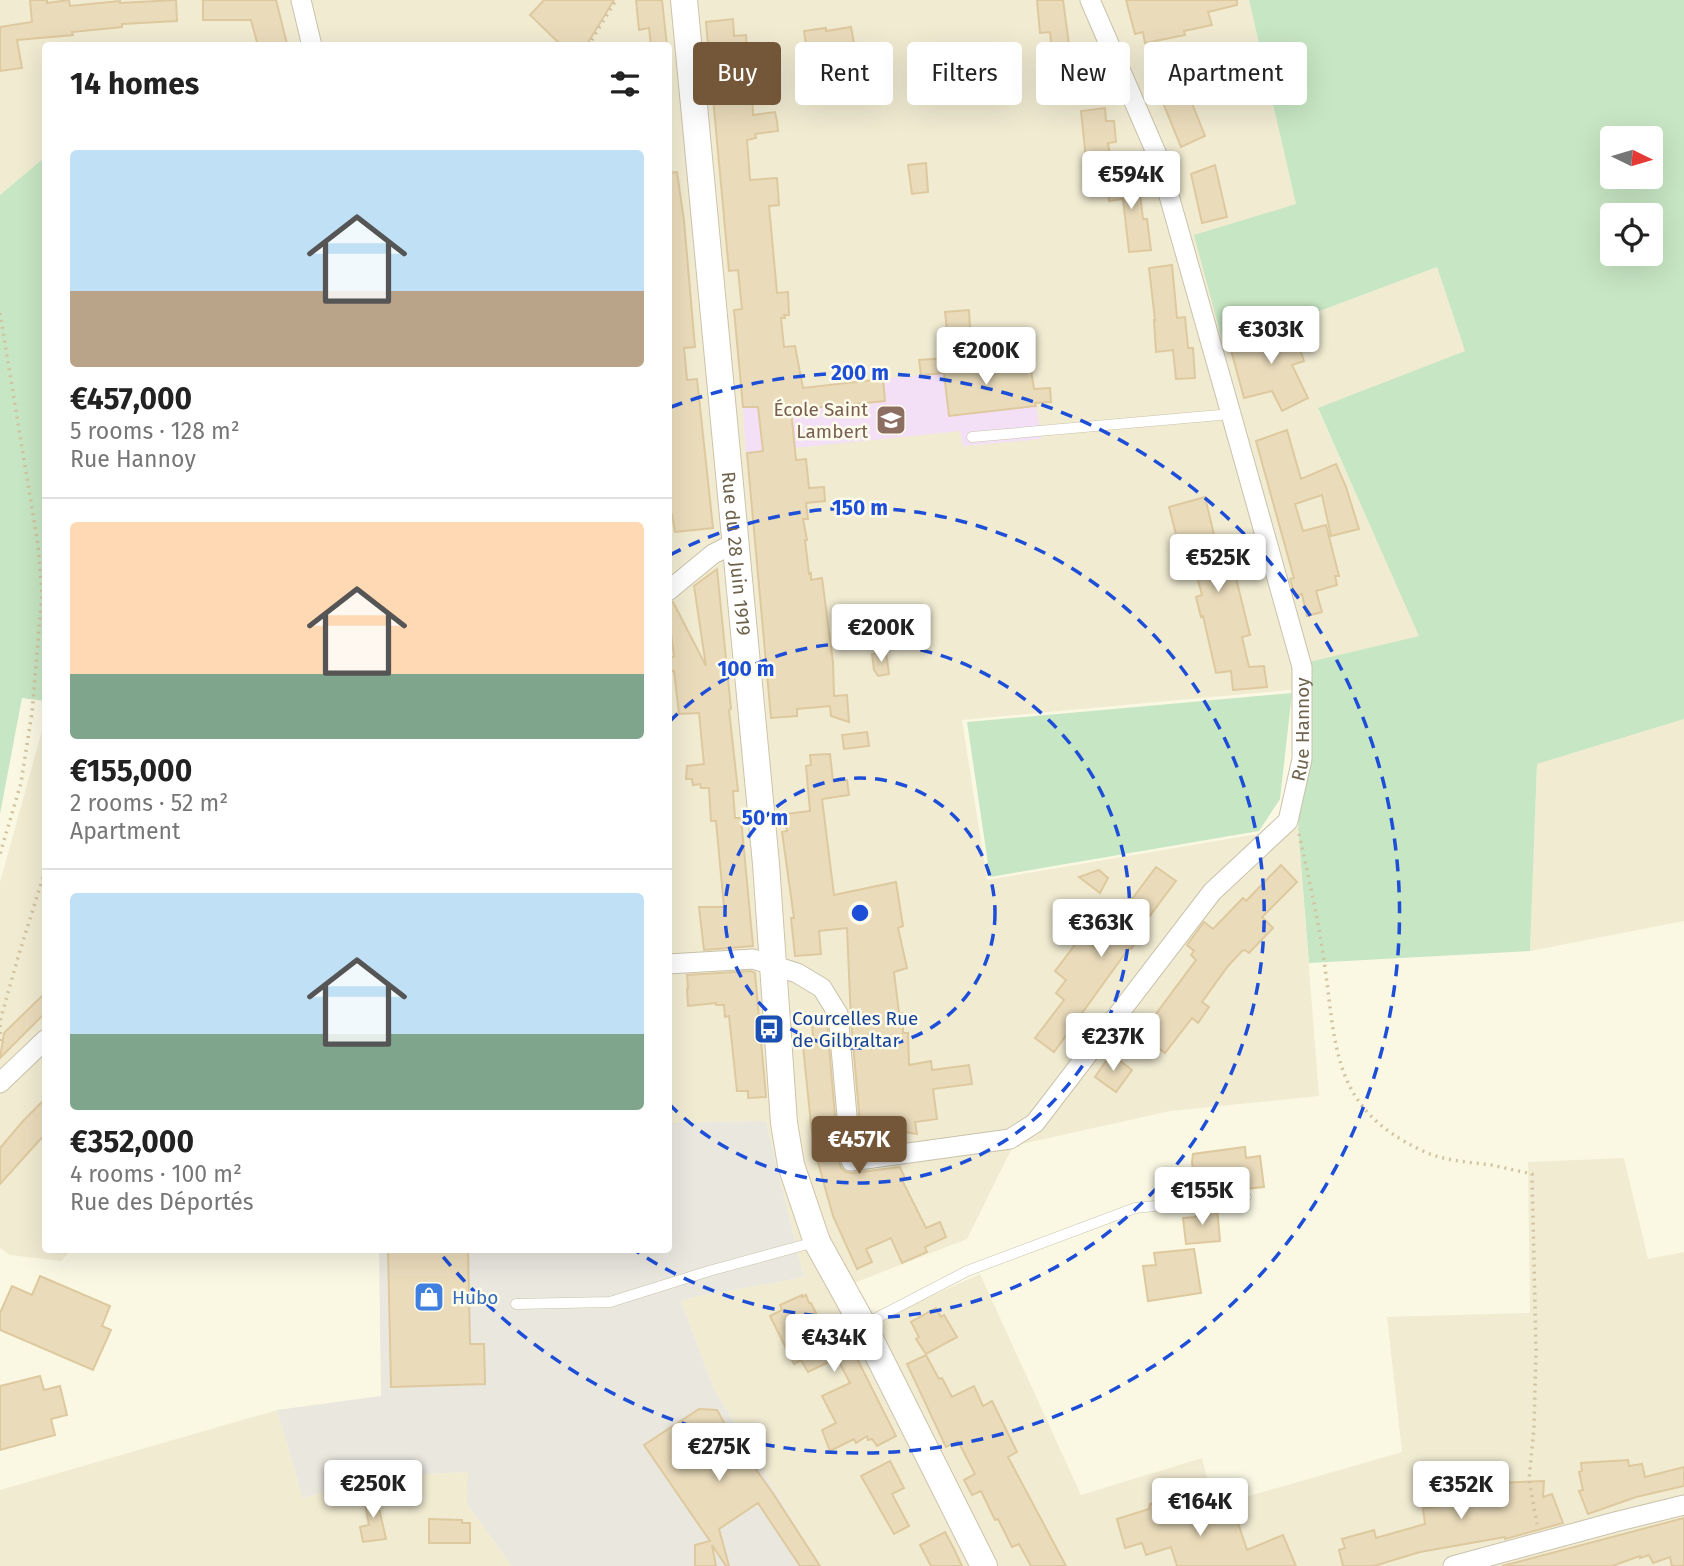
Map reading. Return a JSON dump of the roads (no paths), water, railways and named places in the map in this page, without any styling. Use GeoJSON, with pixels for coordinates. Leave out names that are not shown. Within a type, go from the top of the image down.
{"type":"FeatureCollection","features":[{"type":"Feature","properties":{"kind":"main road","name":"Rue du 28 Juin 1919"},"geometry":{"type":"LineString","coordinates":[[684,0],[766,864],[784,1123],[791,1165],[817,1242],[863,1325],[984,1566]]}},
{"type":"Feature","properties":{"kind":"street"},"geometry":{"type":"LineString","coordinates":[[301,0],[311,42]]}},
{"type":"Feature","properties":{"kind":"street","name":"Rue Hannoy"},"geometry":{"type":"LineString","coordinates":[[773,965],[797,973],[822,988],[838,1014],[851,1161],[1010,1139],[1035,1123],[1212,892],[1288,821],[1303,759],[1302,667],[1158,156],[1090,0]]}},
{"type":"Feature","properties":{"kind":"street"},"geometry":{"type":"LineString","coordinates":[[672,588],[713,554],[734,543]]}},
{"type":"Feature","properties":{"kind":"street"},"geometry":{"type":"LineString","coordinates":[[672,964],[753,959],[773,965]]}},
{"type":"Feature","properties":{"kind":"street"},"geometry":{"type":"LineString","coordinates":[[0,1083],[42,1043]]}},
{"type":"Feature","properties":{"kind":"street"},"geometry":{"type":"LineString","coordinates":[[1453,1566],[1615,1521],[1684,1505]]}},
{"type":"Feature","properties":{"kind":"lane"},"geometry":{"type":"LineString","coordinates":[[972,437],[1231,414]]}},
{"type":"Feature","properties":{"kind":"lane"},"geometry":{"type":"LineString","coordinates":[[863,1325],[967,1271],[1135,1208],[1246,1197]]}},
{"type":"Feature","properties":{"kind":"lane"},"geometry":{"type":"LineString","coordinates":[[516,1304],[610,1302],[709,1271],[817,1242]]}},
{"type":"Feature","properties":{"kind":"place","name":"École Saint Lambert"},"geometry":{"type":"Point","coordinates":[891,420]}},
{"type":"Feature","properties":{"kind":"place","name":"Courcelles Rue de Gilbraltar"},"geometry":{"type":"Point","coordinates":[769,1029]}},
{"type":"Feature","properties":{"kind":"place","name":"Hubo"},"geometry":{"type":"Point","coordinates":[429,1297]}}]}
